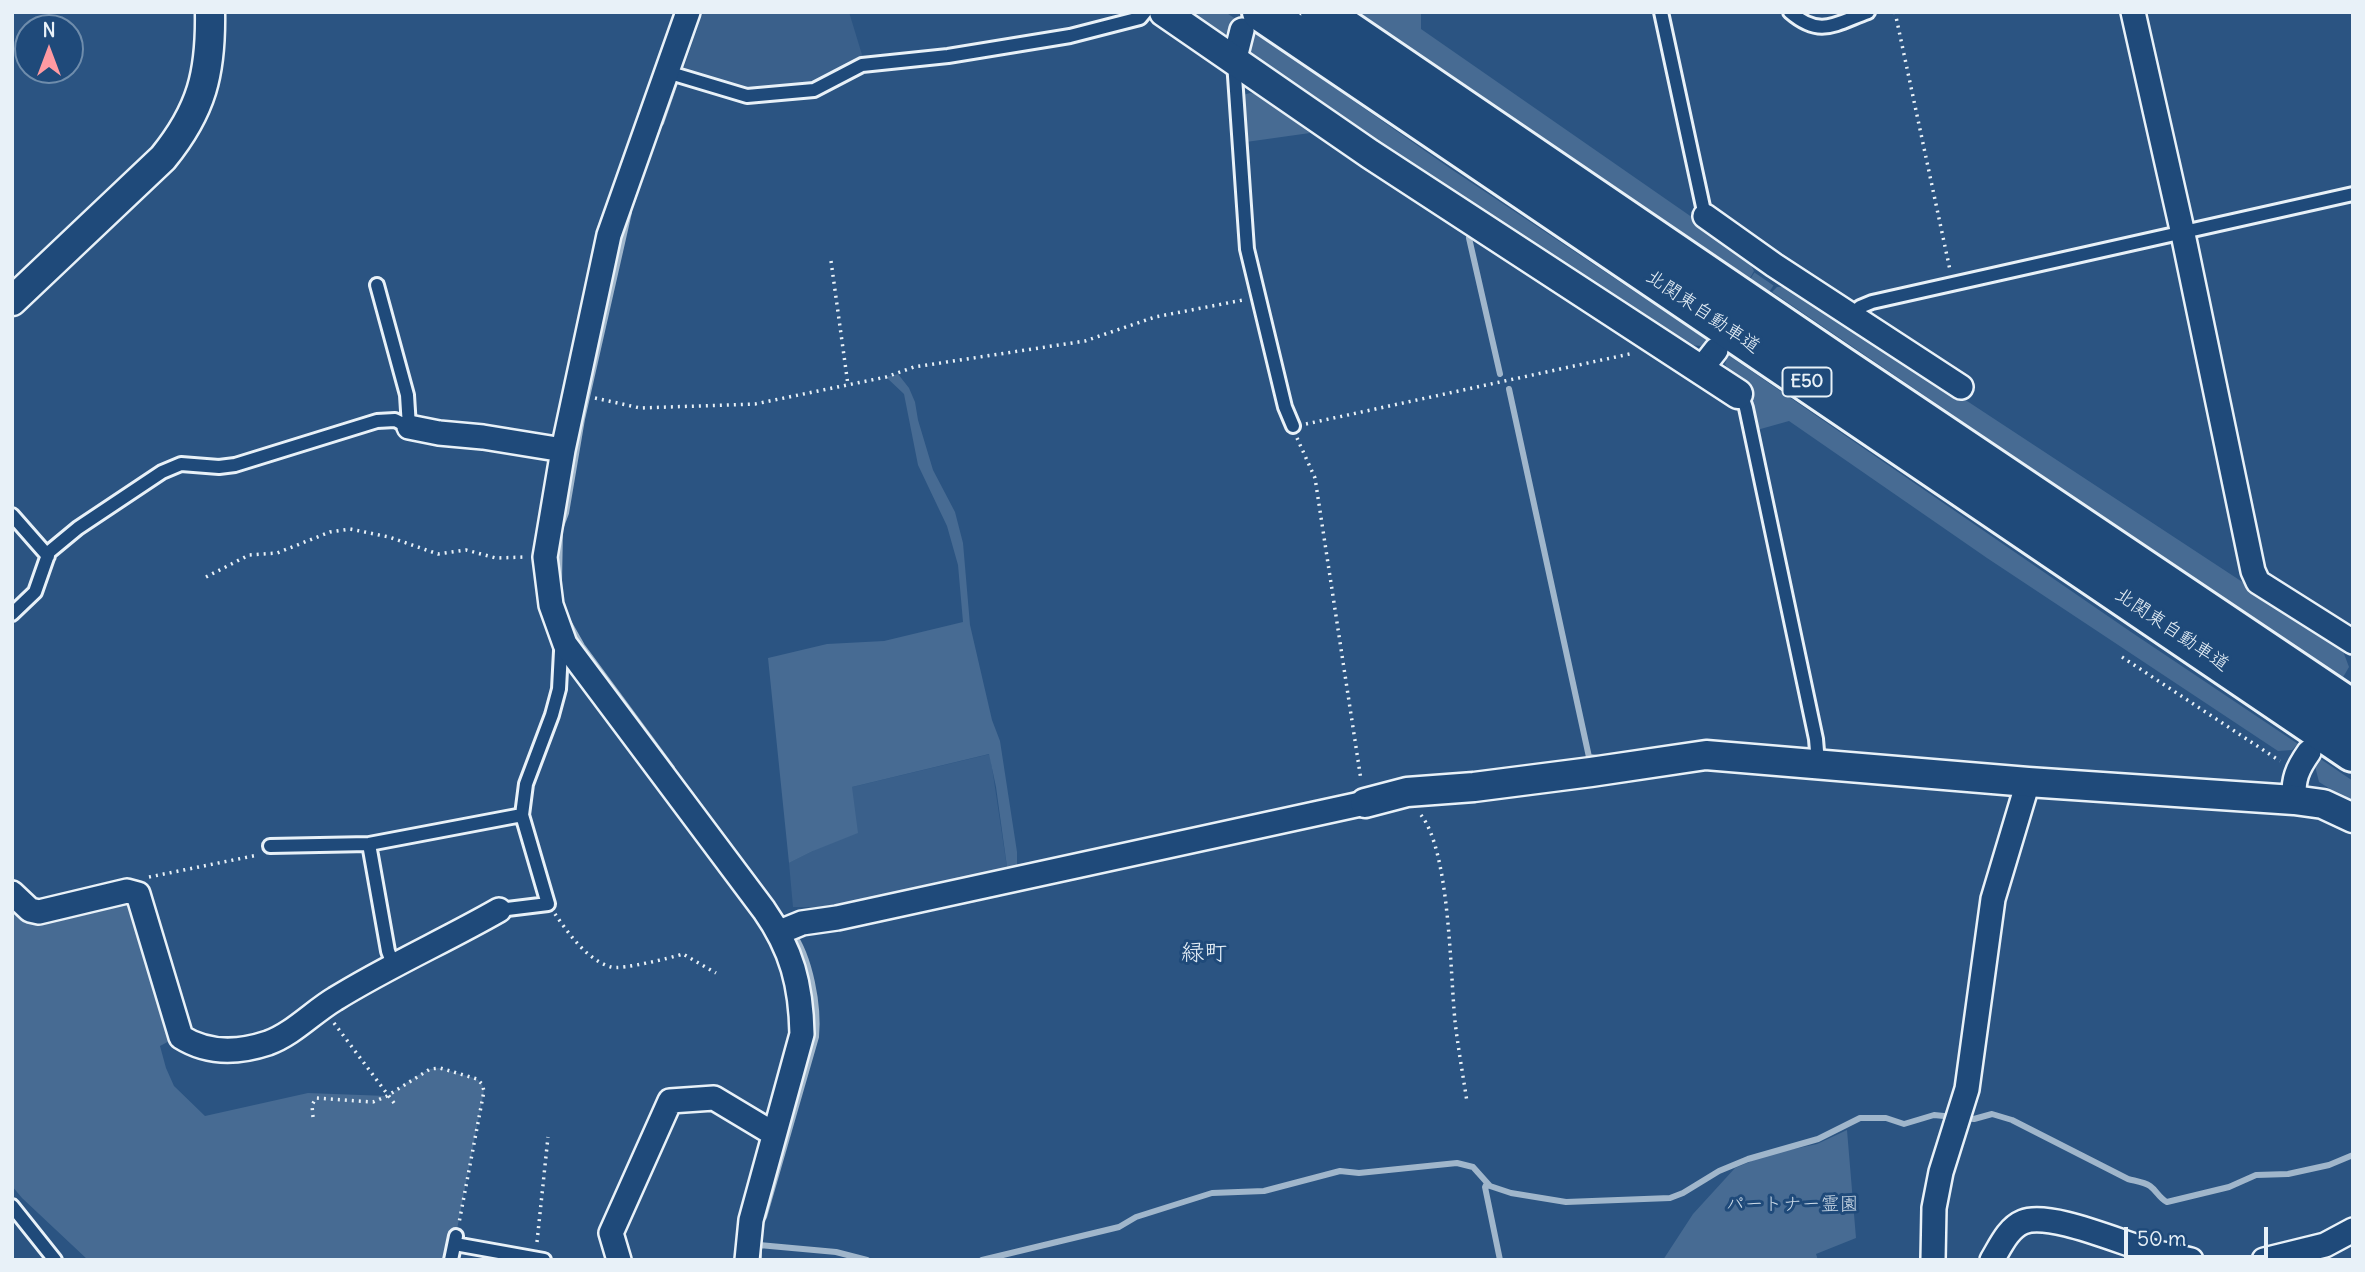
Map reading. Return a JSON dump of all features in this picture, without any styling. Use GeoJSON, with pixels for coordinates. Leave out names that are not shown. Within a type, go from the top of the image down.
{"type":"FeatureCollection","features":[{"type":"Feature","properties":{"kind":"highway","name":"北関東自動車道"},"geometry":{"type":"LineString","coordinates":[[1320,12],[1831,359],[2352,694]]}},
{"type":"Feature","properties":{"kind":"highway","name":"北関東自動車道"},"geometry":{"type":"LineString","coordinates":[[1252,21],[2353,752]]}},
{"type":"Feature","properties":{"kind":"street"},"geometry":{"type":"LineString","coordinates":[[12,301],[163,158],[178,140],[202,93],[210,47],[209,12]]}},
{"type":"Feature","properties":{"kind":"street"},"geometry":{"type":"LineString","coordinates":[[688,12],[609,235],[564,450],[545,558],[551,605],[565,644],[780,932],[788,949],[802,1010],[802,1034],[751,1220],[747,1260]]}},
{"type":"Feature","properties":{"kind":"street"},"geometry":{"type":"LineString","coordinates":[[1164,12],[1370,154],[1652,337],[1708,360],[1738,394]]}},
{"type":"Feature","properties":{"kind":"street"},"geometry":{"type":"LineString","coordinates":[[2133,12],[2183,234],[2253,571],[2258,582],[2353,642]]}},
{"type":"Feature","properties":{"kind":"street"},"geometry":{"type":"LineString","coordinates":[[1234,62],[1252,21]]}},
{"type":"Feature","properties":{"kind":"street"},"geometry":{"type":"LineString","coordinates":[[1705,216],[1769,272],[1852,316],[1961,387]]}},
{"type":"Feature","properties":{"kind":"street"},"geometry":{"type":"LineString","coordinates":[[409,427],[564,450]]}},
{"type":"Feature","properties":{"kind":"street"},"geometry":{"type":"LineString","coordinates":[[2294,800],[2293,780],[2309,752]]}},
{"type":"Feature","properties":{"kind":"street"},"geometry":{"type":"LineString","coordinates":[[780,932],[802,923],[837,918],[1407,792],[1474,787],[1706,755],[2028,782],[2294,800],[2323,804],[2353,818]]}},
{"type":"Feature","properties":{"kind":"street"},"geometry":{"type":"LineString","coordinates":[[1933,1260],[1934,1208],[1974,1047],[1993,899],[2028,782]]}},
{"type":"Feature","properties":{"kind":"street"},"geometry":{"type":"LineString","coordinates":[[12,893],[30,910],[39,912],[127,891],[138,894],[181,1037],[196,1045],[215,1050],[235,1051],[269,1043],[393,964],[450,938],[499,910]]}},
{"type":"Feature","properties":{"kind":"street"},"geometry":{"type":"LineString","coordinates":[[619,1260],[611,1233],[670,1101],[714,1098],[774,1134]]}},
{"type":"Feature","properties":{"kind":"street"},"geometry":{"type":"LineString","coordinates":[[1992,1260],[2009,1233],[2020,1223],[2033,1220],[2077,1228],[2153,1252],[2191,1260]]}},
{"type":"Feature","properties":{"kind":"street"},"geometry":{"type":"LineString","coordinates":[[2263,1260],[2325,1245],[2353,1230]]}},
{"type":"Feature","properties":{"kind":"lane"},"geometry":{"type":"LineString","coordinates":[[667,72],[747,96],[814,90],[862,65],[1070,36],[1140,18],[1145,12]]}},
{"type":"Feature","properties":{"kind":"lane"},"geometry":{"type":"LineString","coordinates":[[1661,12],[1705,216]]}},
{"type":"Feature","properties":{"kind":"lane"},"geometry":{"type":"LineString","coordinates":[[1790,12],[1803,24],[1826,28],[1868,12]]}},
{"type":"Feature","properties":{"kind":"lane"},"geometry":{"type":"LineString","coordinates":[[1234,62],[1245,235],[1285,407],[1293,426]]}},
{"type":"Feature","properties":{"kind":"lane"},"geometry":{"type":"LineString","coordinates":[[1852,316],[1860,307],[1872,302],[2353,194]]}},
{"type":"Feature","properties":{"kind":"lane"},"geometry":{"type":"LineString","coordinates":[[377,285],[407,395],[409,427]]}},
{"type":"Feature","properties":{"kind":"lane"},"geometry":{"type":"LineString","coordinates":[[1738,394],[1746,408],[1816,739],[1818,763]]}},
{"type":"Feature","properties":{"kind":"lane"},"geometry":{"type":"LineString","coordinates":[[12,614],[35,592],[49,552],[78,528],[162,472],[181,464],[219,467],[235,465],[377,421],[395,420],[409,427]]}},
{"type":"Feature","properties":{"kind":"lane"},"geometry":{"type":"LineString","coordinates":[[12,515],[48,556]]}},
{"type":"Feature","properties":{"kind":"lane"},"geometry":{"type":"LineString","coordinates":[[499,910],[548,904],[522,815],[526,785],[559,689],[561,652],[565,644]]}},
{"type":"Feature","properties":{"kind":"lane"},"geometry":{"type":"LineString","coordinates":[[270,846],[369,845],[522,815]]}},
{"type":"Feature","properties":{"kind":"lane"},"geometry":{"type":"LineString","coordinates":[[369,845],[388,951],[393,964]]}},
{"type":"Feature","properties":{"kind":"lane"},"geometry":{"type":"LineString","coordinates":[[12,1206],[55,1260]]}},
{"type":"Feature","properties":{"kind":"lane"},"geometry":{"type":"LineString","coordinates":[[451,1260],[456,1240],[540,1259]]}},
{"type":"Feature","properties":{"kind":"path"},"geometry":{"type":"LineString","coordinates":[[1895,12],[1953,284]]}},
{"type":"Feature","properties":{"kind":"path"},"geometry":{"type":"LineString","coordinates":[[831,261],[848,385]]}},
{"type":"Feature","properties":{"kind":"path"},"geometry":{"type":"LineString","coordinates":[[576,390],[586,396],[640,408],[755,404],[898,374],[914,367],[1085,341],[1155,317],[1259,296]]}},
{"type":"Feature","properties":{"kind":"path"},"geometry":{"type":"LineString","coordinates":[[1365,803],[1315,478],[1293,426],[1625,356],[1636,352],[1652,337]]}},
{"type":"Feature","properties":{"kind":"path"},"geometry":{"type":"LineString","coordinates":[[206,576],[249,555],[276,553],[330,532],[351,529],[388,537],[438,554],[466,550],[496,558],[545,558]]}},
{"type":"Feature","properties":{"kind":"path"},"geometry":{"type":"LineString","coordinates":[[2122,657],[2296,771]]}},
{"type":"Feature","properties":{"kind":"path"},"geometry":{"type":"LineString","coordinates":[[1407,792],[1424,819],[1439,867],[1448,925],[1455,1022],[1467,1102]]}},
{"type":"Feature","properties":{"kind":"path"},"geometry":{"type":"LineString","coordinates":[[127,891],[140,879],[260,855],[270,846]]}},
{"type":"Feature","properties":{"kind":"path"},"geometry":{"type":"LineString","coordinates":[[548,904],[567,933],[594,959],[614,968],[683,954],[716,973]]}},
{"type":"Feature","properties":{"kind":"path"},"geometry":{"type":"LineString","coordinates":[[323,1007],[397,1107]]}},
{"type":"Feature","properties":{"kind":"path"},"geometry":{"type":"LineString","coordinates":[[313,1117],[312,1105],[316,1098],[373,1102],[430,1069],[440,1068],[477,1079],[484,1091],[456,1240]]}},
{"type":"Feature","properties":{"kind":"path"},"geometry":{"type":"LineString","coordinates":[[540,1259],[548,1137]]}},
{"type":"Feature","properties":{"kind":"shaded area"},"geometry":{"type":"Polygon","coordinates":[[[703,12],[849,12],[863,58],[824,81],[750,91],[682,73],[703,12]]]}},
{"type":"Feature","properties":{"kind":"shaded area"},"geometry":{"type":"Polygon","coordinates":[[[990,754],[1008,874],[831,907],[793,907],[789,863],[813,851],[852,787],[990,754]]]}},
{"type":"Feature","properties":{"kind":"green space"},"geometry":{"type":"Polygon","coordinates":[[[1186,12],[1225,12],[1239,21],[1225,34],[1217,33],[1186,12]]]}},
{"type":"Feature","properties":{"kind":"green space"},"geometry":{"type":"Polygon","coordinates":[[[1359,12],[1421,12],[1421,29],[1745,254],[1754,271],[1750,278],[1359,12]]]}},
{"type":"Feature","properties":{"kind":"green space"},"geometry":{"type":"Polygon","coordinates":[[[1252,30],[1451,169],[1707,340],[1702,346],[1688,345],[1460,197],[1250,54],[1247,37],[1252,30]]]}},
{"type":"Feature","properties":{"kind":"green space"},"geometry":{"type":"Polygon","coordinates":[[[1256,94],[1310,133],[1246,142],[1243,95],[1256,94]]]}},
{"type":"Feature","properties":{"kind":"green space"},"geometry":{"type":"Polygon","coordinates":[[[1792,286],[2247,585],[2340,643],[2349,667],[2342,679],[1772,292],[1777,287],[1792,286]]]}},
{"type":"Feature","properties":{"kind":"green space"},"geometry":{"type":"Polygon","coordinates":[[[1728,355],[2298,744],[2292,750],[2278,751],[1987,558],[1789,421],[1757,430],[1748,392],[1736,382],[1725,364],[1728,355]]]}},
{"type":"Feature","properties":{"kind":"green space"},"geometry":{"type":"Polygon","coordinates":[[[898,374],[909,388],[915,402],[933,470],[955,512],[963,543],[970,625],[992,720],[1000,741],[1017,852],[1017,873],[1008,874],[989,754],[852,787],[858,833],[789,863],[768,658],[827,644],[884,641],[963,622],[958,565],[947,526],[918,465],[904,394],[886,377],[898,374]]]}},
{"type":"Feature","properties":{"kind":"green space"},"geometry":{"type":"Polygon","coordinates":[[[2319,758],[2353,781],[2353,803],[2319,782],[2315,766],[2319,758]]]}},
{"type":"Feature","properties":{"kind":"green space"},"geometry":{"type":"Polygon","coordinates":[[[12,901],[130,904],[175,1038],[160,1046],[166,1068],[174,1086],[205,1116],[308,1093],[387,1096],[430,1069],[440,1068],[477,1079],[484,1091],[451,1260],[88,1260],[12,1186],[12,901]]]}},
{"type":"Feature","properties":{"kind":"green space","name":"パートナー霊園"},"geometry":{"type":"Polygon","coordinates":[[[1847,1130],[1856,1238],[1816,1254],[1818,1260],[1663,1260],[1693,1214],[1735,1168],[1766,1155],[1817,1144],[1847,1130]]]}},
{"type":"Feature","properties":{"kind":"waterway"},"geometry":{"type":"LineString","coordinates":[[661,123],[678,74]]}},
{"type":"Feature","properties":{"kind":"waterway"},"geometry":{"type":"LineString","coordinates":[[559,582],[560,529],[566,513],[582,419],[629,212]]}},
{"type":"Feature","properties":{"kind":"waterway"},"geometry":{"type":"LineString","coordinates":[[1469,238],[1500,374]]}},
{"type":"Feature","properties":{"kind":"waterway"},"geometry":{"type":"LineString","coordinates":[[1509,389],[1589,757],[1598,758]]}},
{"type":"Feature","properties":{"kind":"waterway"},"geometry":{"type":"LineString","coordinates":[[569,623],[582,646],[672,768]]}},
{"type":"Feature","properties":{"kind":"waterway"},"geometry":{"type":"LineString","coordinates":[[764,1217],[816,1037],[812,982],[804,955],[792,932]]}},
{"type":"Feature","properties":{"kind":"waterway"},"geometry":{"type":"LineString","coordinates":[[982,1260],[1119,1227],[1136,1217],[1212,1193],[1264,1191],[1340,1171],[1359,1173],[1457,1163],[1473,1167],[1490,1186],[1511,1193],[1566,1202],[1670,1198],[1719,1171],[1748,1159],[1818,1139],[1860,1118],[1886,1118],[1904,1124],[1934,1115],[1974,1119],[1992,1114],[2012,1120],[2128,1179],[2148,1185],[2167,1202],[2229,1187],[2256,1175],[2288,1174],[2329,1165],[2353,1155]]}},
{"type":"Feature","properties":{"kind":"waterway"},"geometry":{"type":"LineString","coordinates":[[1487,1183],[1485,1187],[1500,1260]]}},
{"type":"Feature","properties":{"kind":"waterway"},"geometry":{"type":"LineString","coordinates":[[759,1245],[836,1252],[867,1260]]}},
{"type":"Feature","properties":{"kind":"waterway"},"geometry":{"type":"LineString","coordinates":[[759,1245],[759,1260]]}},
{"type":"Feature","properties":{"kind":"tunnel"},"geometry":{"type":"LineString","coordinates":[[1741,313],[1764,279]]}},
{"type":"Feature","properties":{"kind":"district","name":"緑町"},"geometry":{"type":"Point","coordinates":[1204,953]}}]}
